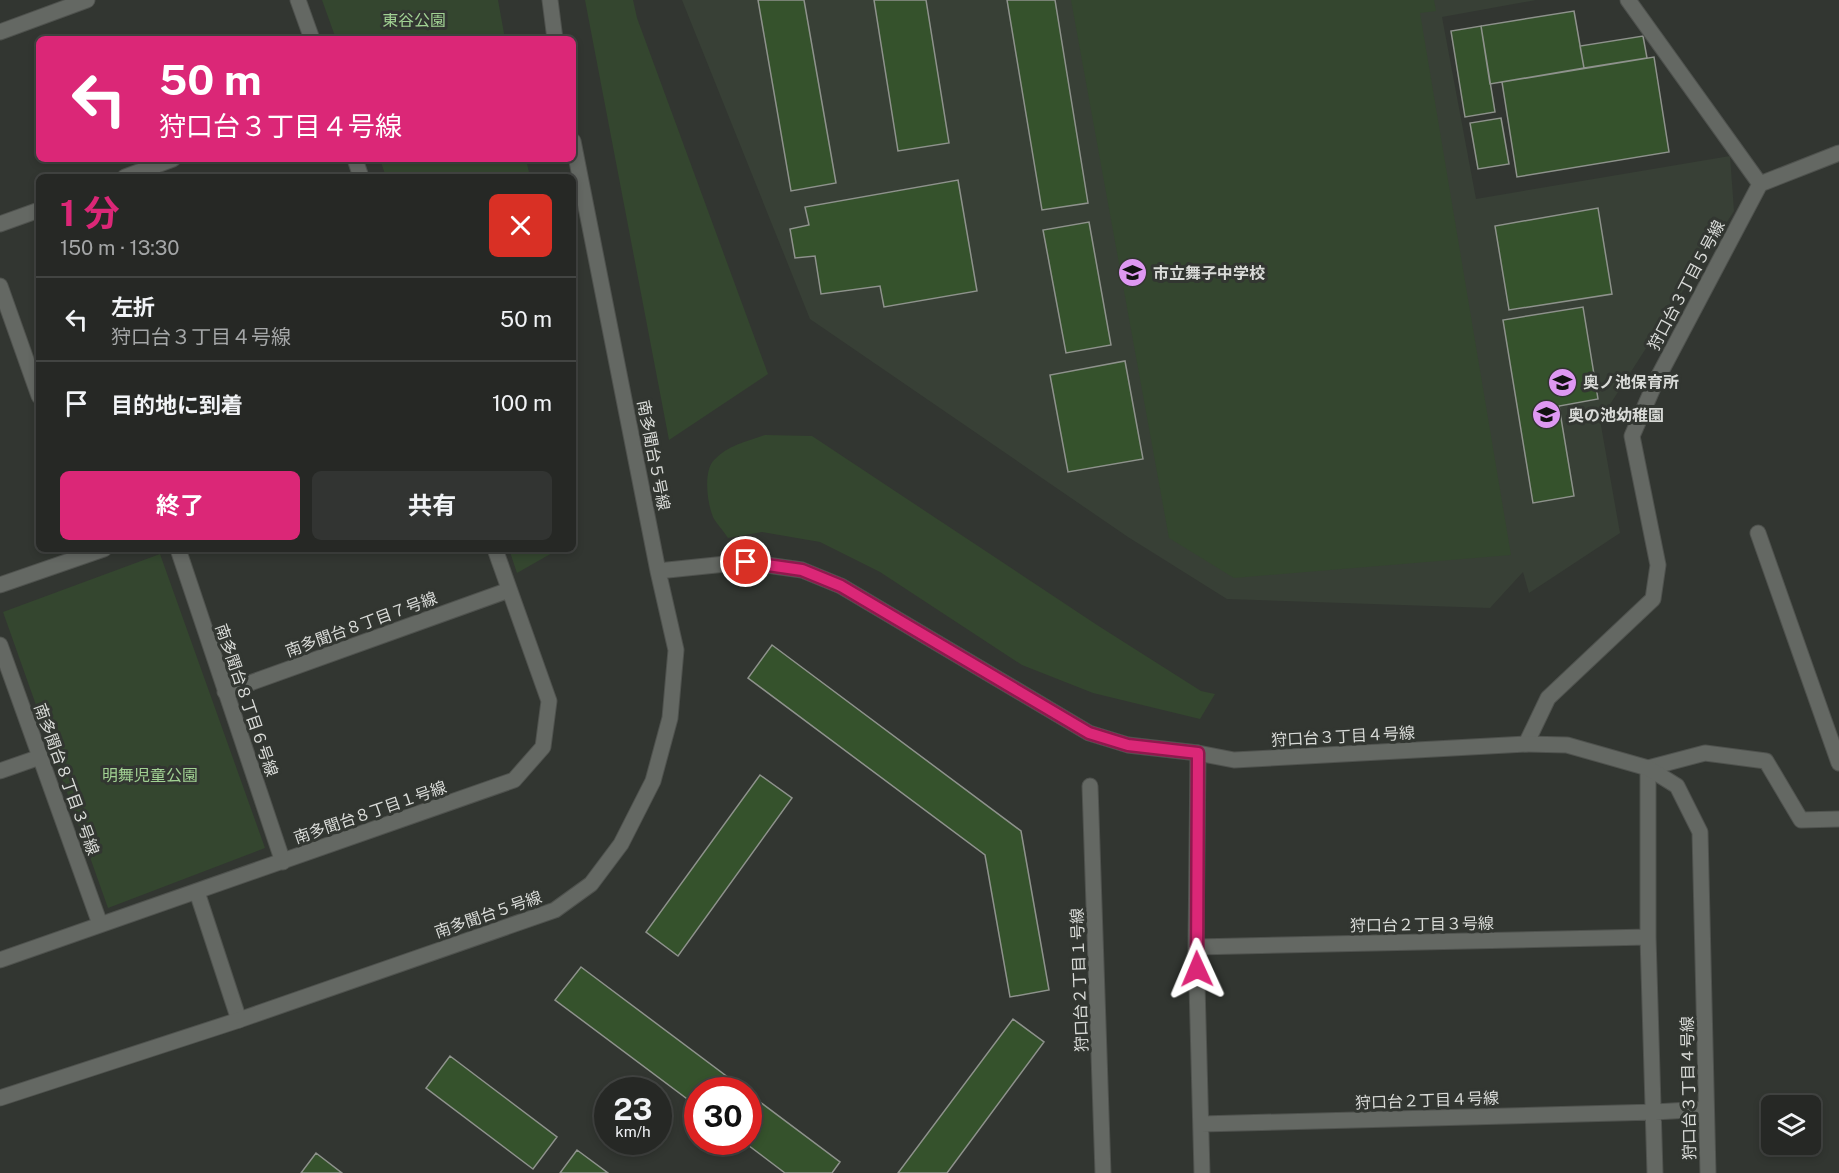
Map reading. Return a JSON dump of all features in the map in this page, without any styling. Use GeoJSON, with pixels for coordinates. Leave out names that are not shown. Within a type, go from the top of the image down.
{"type":"FeatureCollection","features":[{"type":"Feature","properties":{"kind":"street"},"geometry":{"type":"LineString","coordinates":[[0,32],[87,0]]}},
{"type":"Feature","properties":{"kind":"street"},"geometry":{"type":"LineString","coordinates":[[298,0],[311,36]]}},
{"type":"Feature","properties":{"kind":"street"},"geometry":{"type":"LineString","coordinates":[[550,0],[555,36]]}},
{"type":"Feature","properties":{"kind":"street"},"geometry":{"type":"LineString","coordinates":[[1628,0],[1760,184],[1839,153]]}},
{"type":"Feature","properties":{"kind":"street","name":"南多聞台５号線"},"geometry":{"type":"LineString","coordinates":[[0,1098],[239,1020],[555,909],[591,884],[621,844],[653,781],[670,718],[676,650],[658,571],[576,156]]}},
{"type":"Feature","properties":{"kind":"street"},"geometry":{"type":"LineString","coordinates":[[133,174],[165,162]]}},
{"type":"Feature","properties":{"kind":"street","name":"狩口台３丁目５号線"},"geometry":{"type":"LineString","coordinates":[[1526,744],[1548,698],[1653,599],[1658,565],[1632,436],[1656,381],[1760,184]]}},
{"type":"Feature","properties":{"kind":"street"},"geometry":{"type":"LineString","coordinates":[[0,224],[36,211]]}},
{"type":"Feature","properties":{"kind":"street"},"geometry":{"type":"LineString","coordinates":[[0,286],[36,387]]}},
{"type":"Feature","properties":{"kind":"street"},"geometry":{"type":"LineString","coordinates":[[1758,533],[1839,763]]}},
{"type":"Feature","properties":{"kind":"street"},"geometry":{"type":"LineString","coordinates":[[0,585],[92,552]]}},
{"type":"Feature","properties":{"kind":"street","name":"南多聞台８丁目６号線"},"geometry":{"type":"LineString","coordinates":[[179,552],[283,862]]}},
{"type":"Feature","properties":{"kind":"street","name":"南多聞台８丁目１号線"},"geometry":{"type":"LineString","coordinates":[[0,960],[514,780],[543,747],[549,701],[496,552]]}},
{"type":"Feature","properties":{"kind":"street","name":"狩口台３丁目４号線"},"geometry":{"type":"LineString","coordinates":[[658,571],[746,562],[802,570],[841,586],[1089,733],[1128,745],[1198,753],[1234,760],[1526,744],[1567,745],[1648,768],[1677,786],[1700,832],[1708,1173]]}},
{"type":"Feature","properties":{"kind":"street","name":"南多聞台８丁目７号線"},"geometry":{"type":"LineString","coordinates":[[225,692],[509,590]]}},
{"type":"Feature","properties":{"kind":"street","name":"南多聞台８丁目３号線"},"geometry":{"type":"LineString","coordinates":[[0,645],[100,924]]}},
{"type":"Feature","properties":{"kind":"street"},"geometry":{"type":"LineString","coordinates":[[1198,753],[1196,947],[1202,1173]]}},
{"type":"Feature","properties":{"kind":"street"},"geometry":{"type":"LineString","coordinates":[[1655,1173],[1648,938],[1648,768],[1705,753],[1766,761],[1801,820],[1839,819]]}},
{"type":"Feature","properties":{"kind":"street"},"geometry":{"type":"LineString","coordinates":[[0,771],[40,757]]}},
{"type":"Feature","properties":{"kind":"street","name":"狩口台２丁目１号線"},"geometry":{"type":"LineString","coordinates":[[1090,786],[1103,1173]]}},
{"type":"Feature","properties":{"kind":"street"},"geometry":{"type":"LineString","coordinates":[[197,892],[239,1020]]}},
{"type":"Feature","properties":{"kind":"street","name":"狩口台２丁目３号線"},"geometry":{"type":"LineString","coordinates":[[1196,947],[1648,938]]}},
{"type":"Feature","properties":{"kind":"street","name":"狩口台２丁目４号線"},"geometry":{"type":"LineString","coordinates":[[1201,1124],[1706,1109]]}},
{"type":"Feature","properties":{"kind":"shaded area","name":"市立舞子中学校"},"geometry":{"type":"Polygon","coordinates":[[[682,0],[1536,0],[1442,17],[1476,199],[1730,156],[1734,211],[1600,420],[1620,533],[1529,593],[1523,572],[1490,608],[1227,599],[1128,537],[810,319],[682,0]]]}},
{"type":"Feature","properties":{"kind":"green space","name":"東谷公園"},"geometry":{"type":"Polygon","coordinates":[[[322,0],[498,0],[504,36],[335,36],[322,0]]]}},
{"type":"Feature","properties":{"kind":"green space"},"geometry":{"type":"Polygon","coordinates":[[[585,0],[633,0],[637,18],[768,374],[669,440],[585,0]]]}},
{"type":"Feature","properties":{"kind":"green space"},"geometry":{"type":"Polygon","coordinates":[[[1071,0],[1434,0],[1436,11],[1420,13],[1511,555],[1234,578],[1169,538],[1071,0]]]}},
{"type":"Feature","properties":{"kind":"green space"},"geometry":{"type":"Polygon","coordinates":[[[381,162],[527,162],[529,174],[385,174],[381,162]]]}},
{"type":"Feature","properties":{"kind":"green space"},"geometry":{"type":"Polygon","coordinates":[[[765,435],[812,436],[1097,625],[1201,691],[1215,694],[1200,719],[1093,693],[1022,665],[880,572],[820,542],[762,532],[728,538],[714,519],[707,488],[708,472],[719,455],[765,435]]]}},
{"type":"Feature","properties":{"kind":"green space"},"geometry":{"type":"Polygon","coordinates":[[[510,552],[554,552],[517,573],[510,552]]]}},
{"type":"Feature","properties":{"kind":"green space","name":"明舞児童公園"},"geometry":{"type":"Polygon","coordinates":[[[160,554],[265,848],[108,908],[3,612],[160,554]]]}},
{"type":"Feature","properties":{"kind":"building"},"geometry":{"type":"Polygon","coordinates":[[[758,0],[804,0],[836,183],[791,191],[758,0]]]}},
{"type":"Feature","properties":{"kind":"building"},"geometry":{"type":"Polygon","coordinates":[[[874,0],[926,0],[949,143],[898,151],[874,0]]]}},
{"type":"Feature","properties":{"kind":"building"},"geometry":{"type":"Polygon","coordinates":[[[1007,0],[1055,0],[1088,203],[1042,210],[1007,0]]]}},
{"type":"Feature","properties":{"kind":"building"},"geometry":{"type":"Polygon","coordinates":[[[1574,11],[1584,68],[1490,84],[1481,26],[1574,11]]]}},
{"type":"Feature","properties":{"kind":"building"},"geometry":{"type":"Polygon","coordinates":[[[1481,26],[1495,112],[1465,117],[1451,31],[1481,26]]]}},
{"type":"Feature","properties":{"kind":"building"},"geometry":{"type":"Polygon","coordinates":[[[1643,36],[1647,58],[1584,68],[1580,46],[1643,36]]]}},
{"type":"Feature","properties":{"kind":"building"},"geometry":{"type":"Polygon","coordinates":[[[1654,57],[1669,152],[1517,177],[1502,82],[1654,57]]]}},
{"type":"Feature","properties":{"kind":"building"},"geometry":{"type":"Polygon","coordinates":[[[1501,118],[1509,164],[1478,169],[1470,123],[1501,118]]]}},
{"type":"Feature","properties":{"kind":"building"},"geometry":{"type":"Polygon","coordinates":[[[958,180],[977,291],[884,307],[880,286],[821,294],[815,256],[795,258],[790,229],[809,225],[805,207],[958,180]]]}},
{"type":"Feature","properties":{"kind":"building"},"geometry":{"type":"Polygon","coordinates":[[[1598,208],[1612,294],[1509,310],[1495,226],[1598,208]]]}},
{"type":"Feature","properties":{"kind":"building"},"geometry":{"type":"Polygon","coordinates":[[[1089,222],[1111,345],[1066,353],[1043,230],[1089,222]]]}},
{"type":"Feature","properties":{"kind":"building"},"geometry":{"type":"Polygon","coordinates":[[[1583,307],[1598,399],[1559,406],[1574,496],[1533,503],[1503,320],[1583,307]]]}},
{"type":"Feature","properties":{"kind":"building"},"geometry":{"type":"Polygon","coordinates":[[[1125,361],[1143,459],[1068,472],[1050,375],[1125,361]]]}},
{"type":"Feature","properties":{"kind":"building"},"geometry":{"type":"Polygon","coordinates":[[[772,645],[1021,831],[1049,990],[1010,997],[985,855],[748,678],[772,645]]]}},
{"type":"Feature","properties":{"kind":"building"},"geometry":{"type":"Polygon","coordinates":[[[760,775],[792,798],[678,956],[646,932],[760,775]]]}},
{"type":"Feature","properties":{"kind":"building"},"geometry":{"type":"Polygon","coordinates":[[[581,967],[728,1077],[684,1077],[684,1097],[672,1088],[672,1077],[658,1077],[555,1000],[581,967]]]}},
{"type":"Feature","properties":{"kind":"building"},"geometry":{"type":"Polygon","coordinates":[[[1013,1019],[1044,1042],[947,1173],[898,1173],[1013,1019]]]}},
{"type":"Feature","properties":{"kind":"building"},"geometry":{"type":"Polygon","coordinates":[[[450,1056],[557,1137],[533,1169],[426,1088],[450,1056]]]}},
{"type":"Feature","properties":{"kind":"building"},"geometry":{"type":"Polygon","coordinates":[[[762,1104],[840,1162],[832,1173],[785,1173],[761,1155],[762,1104]]]}},
{"type":"Feature","properties":{"kind":"building"},"geometry":{"type":"Polygon","coordinates":[[[577,1150],[608,1173],[560,1173],[577,1150]]]}},
{"type":"Feature","properties":{"kind":"building"},"geometry":{"type":"Polygon","coordinates":[[[316,1153],[342,1173],[301,1173],[316,1153]]]}},
{"type":"Feature","properties":{"kind":"place","name":"市立舞子中学校"},"geometry":{"type":"Point","coordinates":[1132,273]}},
{"type":"Feature","properties":{"kind":"place","name":"奥ノ池保育所"},"geometry":{"type":"Point","coordinates":[1562,382]}},
{"type":"Feature","properties":{"kind":"place","name":"奥の池幼稚園"},"geometry":{"type":"Point","coordinates":[1547,415]}},
{"type":"Feature","properties":{"kind":"route"},"geometry":{"type":"LineString","coordinates":[[746,562],[802,570],[841,586],[1089,733],[1128,745],[1198,753],[1197,969]]}}]}
